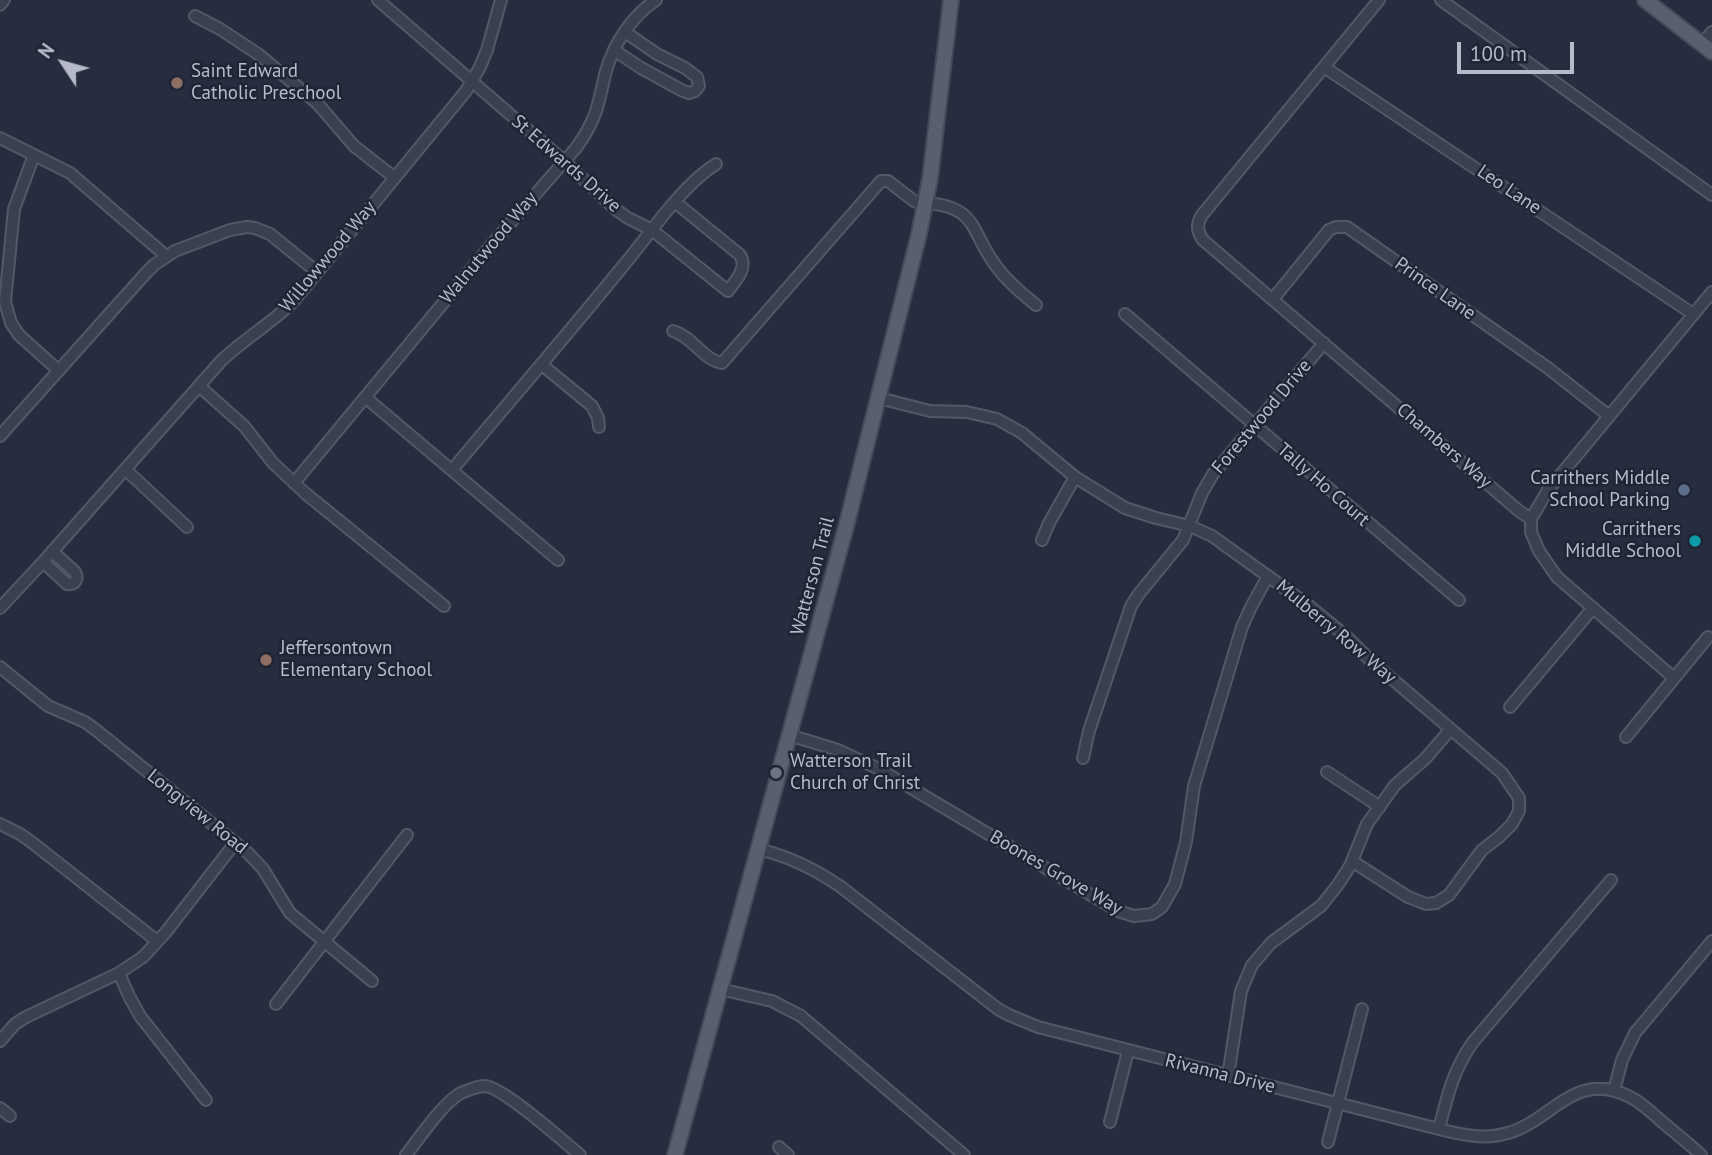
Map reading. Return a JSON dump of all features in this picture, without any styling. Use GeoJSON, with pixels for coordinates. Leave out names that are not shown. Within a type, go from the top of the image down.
{"type":"FeatureCollection","features":[{"type":"Feature","properties":{"kind":"main road","name":"Watterson Trail"},"geometry":{"type":"LineString","coordinates":[[675,1155],[847,523],[926,204],[951,0]]}},
{"type":"Feature","properties":{"kind":"main road"},"geometry":{"type":"LineString","coordinates":[[1645,0],[1709,43]]}},
{"type":"Feature","properties":{"kind":"street"},"geometry":{"type":"LineString","coordinates":[[0,5],[4,0]]}},
{"type":"Feature","properties":{"kind":"street","name":"St Edwards Drive"},"geometry":{"type":"LineString","coordinates":[[378,0],[564,161],[615,209],[652,230],[728,291],[743,269],[744,260],[675,202]]}},
{"type":"Feature","properties":{"kind":"street","name":"Willowwood Way"},"geometry":{"type":"LineString","coordinates":[[0,606],[43,562],[221,361],[237,345],[292,303],[466,92],[487,50],[501,0]]}},
{"type":"Feature","properties":{"kind":"street","name":"Walnutwood Way"},"geometry":{"type":"LineString","coordinates":[[294,483],[501,233],[576,148],[590,125],[599,102],[606,69],[614,50],[639,14],[656,0]]}},
{"type":"Feature","properties":{"kind":"street"},"geometry":{"type":"LineString","coordinates":[[1324,66],[1379,0]]}},
{"type":"Feature","properties":{"kind":"street"},"geometry":{"type":"LineString","coordinates":[[1441,0],[1712,195]]}},
{"type":"Feature","properties":{"kind":"street"},"geometry":{"type":"LineString","coordinates":[[195,16],[258,54],[317,103],[354,146],[395,178]]}},
{"type":"Feature","properties":{"kind":"street"},"geometry":{"type":"LineString","coordinates":[[614,50],[683,91],[689,93],[699,86],[694,74],[657,54],[625,32]]}},
{"type":"Feature","properties":{"kind":"street","name":"Chambers Way"},"geometry":{"type":"LineString","coordinates":[[1324,66],[1202,215],[1198,233],[1531,519]]}},
{"type":"Feature","properties":{"kind":"street","name":"Leo Lane"},"geometry":{"type":"LineString","coordinates":[[1324,66],[1693,314]]}},
{"type":"Feature","properties":{"kind":"street"},"geometry":{"type":"LineString","coordinates":[[0,138],[70,173],[166,256]]}},
{"type":"Feature","properties":{"kind":"street"},"geometry":{"type":"LineString","coordinates":[[34,155],[14,209],[5,249],[5,302],[10,323],[26,342],[58,370]]}},
{"type":"Feature","properties":{"kind":"street"},"geometry":{"type":"LineString","coordinates":[[452,470],[675,202],[716,164]]}},
{"type":"Feature","properties":{"kind":"street"},"geometry":{"type":"LineString","coordinates":[[673,331],[681,333],[712,360],[722,363],[881,181],[888,181],[914,201],[942,204],[969,220],[996,266],[1036,306]]}},
{"type":"Feature","properties":{"kind":"street","name":"Prince Lane"},"geometry":{"type":"LineString","coordinates":[[1273,299],[1329,230],[1347,227],[1548,368],[1609,416]]}},
{"type":"Feature","properties":{"kind":"street"},"geometry":{"type":"LineString","coordinates":[[0,436],[146,273],[175,251],[230,230],[255,228],[276,237],[317,272]]}},
{"type":"Feature","properties":{"kind":"street"},"geometry":{"type":"LineString","coordinates":[[1674,678],[1557,577],[1545,563],[1531,532],[1531,519],[1548,490],[1712,292]]}},
{"type":"Feature","properties":{"kind":"street","name":"Tally Ho Court"},"geometry":{"type":"LineString","coordinates":[[1125,314],[1459,600]]}},
{"type":"Feature","properties":{"kind":"street","name":"Forestwood Drive"},"geometry":{"type":"LineString","coordinates":[[1083,758],[1089,731],[1131,606],[1183,540],[1202,493],[1213,474],[1325,343]]}},
{"type":"Feature","properties":{"kind":"street"},"geometry":{"type":"LineString","coordinates":[[541,364],[592,405],[598,418],[598,427]]}},
{"type":"Feature","properties":{"kind":"street"},"geometry":{"type":"LineString","coordinates":[[199,386],[244,426],[294,483],[444,606]]}},
{"type":"Feature","properties":{"kind":"street"},"geometry":{"type":"LineString","coordinates":[[365,397],[558,560]]}},
{"type":"Feature","properties":{"kind":"street","name":"Mulberry Row Way"},"geometry":{"type":"LineString","coordinates":[[879,398],[930,411],[967,412],[997,419],[1022,433],[1074,477],[1125,508],[1189,526],[1212,536],[1340,631],[1502,773],[1519,797],[1518,811],[1512,824],[1482,850],[1449,895],[1436,903],[1426,904],[1408,897],[1352,861]]}},
{"type":"Feature","properties":{"kind":"street"},"geometry":{"type":"LineString","coordinates":[[125,469],[187,527]]}},
{"type":"Feature","properties":{"kind":"street"},"geometry":{"type":"LineString","coordinates":[[1042,540],[1074,477]]}},
{"type":"Feature","properties":{"kind":"street"},"geometry":{"type":"LineString","coordinates":[[43,562],[67,584],[75,581],[75,572],[52,551]]}},
{"type":"Feature","properties":{"kind":"street","name":"Boones Grove Way"},"geometry":{"type":"LineString","coordinates":[[789,735],[838,750],[879,769],[1118,911],[1134,916],[1152,914],[1162,906],[1175,884],[1186,842],[1194,786],[1242,627],[1268,576]]}},
{"type":"Feature","properties":{"kind":"street"},"geometry":{"type":"LineString","coordinates":[[1510,707],[1593,608]]}},
{"type":"Feature","properties":{"kind":"street"},"geometry":{"type":"LineString","coordinates":[[1626,737],[1708,637]]}},
{"type":"Feature","properties":{"kind":"street","name":"Longview Road"},"geometry":{"type":"LineString","coordinates":[[0,667],[48,706],[85,722],[96,730],[256,860],[290,913],[372,981]]}},
{"type":"Feature","properties":{"kind":"street"},"geometry":{"type":"LineString","coordinates":[[1228,1076],[1241,990],[1252,965],[1272,943],[1321,906],[1352,861],[1367,824],[1395,785],[1425,759],[1450,730]]}},
{"type":"Feature","properties":{"kind":"street"},"geometry":{"type":"LineString","coordinates":[[1327,772],[1380,807]]}},
{"type":"Feature","properties":{"kind":"street"},"geometry":{"type":"LineString","coordinates":[[0,824],[34,844],[157,941]]}},
{"type":"Feature","properties":{"kind":"street"},"geometry":{"type":"LineString","coordinates":[[276,1004],[407,835]]}},
{"type":"Feature","properties":{"kind":"street"},"geometry":{"type":"LineString","coordinates":[[0,1041],[15,1024],[26,1017],[119,973],[143,957],[235,843]]}},
{"type":"Feature","properties":{"kind":"street","name":"Rivanna Drive"},"geometry":{"type":"LineString","coordinates":[[758,849],[785,856],[824,875],[971,989],[1009,1015],[1038,1027],[1477,1137],[1502,1135],[1524,1127],[1571,1096],[1590,1090],[1614,1091]]}},
{"type":"Feature","properties":{"kind":"street"},"geometry":{"type":"LineString","coordinates":[[1439,1129],[1454,1075],[1463,1055],[1611,880]]}},
{"type":"Feature","properties":{"kind":"street"},"geometry":{"type":"LineString","coordinates":[[1702,1155],[1640,1103],[1614,1091],[1622,1060],[1635,1033],[1712,941]]}},
{"type":"Feature","properties":{"kind":"street"},"geometry":{"type":"LineString","coordinates":[[119,973],[140,1016],[206,1100]]}},
{"type":"Feature","properties":{"kind":"street"},"geometry":{"type":"LineString","coordinates":[[720,989],[772,1002],[801,1016],[964,1155]]}},
{"type":"Feature","properties":{"kind":"street"},"geometry":{"type":"LineString","coordinates":[[1328,1142],[1362,1009]]}},
{"type":"Feature","properties":{"kind":"street"},"geometry":{"type":"LineString","coordinates":[[1110,1122],[1128,1051]]}},
{"type":"Feature","properties":{"kind":"street"},"geometry":{"type":"LineString","coordinates":[[407,1155],[450,1102],[461,1093],[484,1086],[515,1101],[580,1155]]}},
{"type":"Feature","properties":{"kind":"street"},"geometry":{"type":"LineString","coordinates":[[0,1108],[10,1116]]}},
{"type":"Feature","properties":{"kind":"street"},"geometry":{"type":"LineString","coordinates":[[779,1147],[788,1155]]}},
{"type":"Feature","properties":{"kind":"place","name":"Saint Edward Catholic Preschool"},"geometry":{"type":"Point","coordinates":[177,83]}},
{"type":"Feature","properties":{"kind":"place","name":"Carrithers Middle School Parking"},"geometry":{"type":"Point","coordinates":[1684,490]}},
{"type":"Feature","properties":{"kind":"place","name":"Carrithers Middle School"},"geometry":{"type":"Point","coordinates":[1695,541]}},
{"type":"Feature","properties":{"kind":"place","name":"Jeffersontown Elementary School"},"geometry":{"type":"Point","coordinates":[266,660]}},
{"type":"Feature","properties":{"kind":"place","name":"Watterson Trail Church of Christ"},"geometry":{"type":"Point","coordinates":[776,773]}}]}
